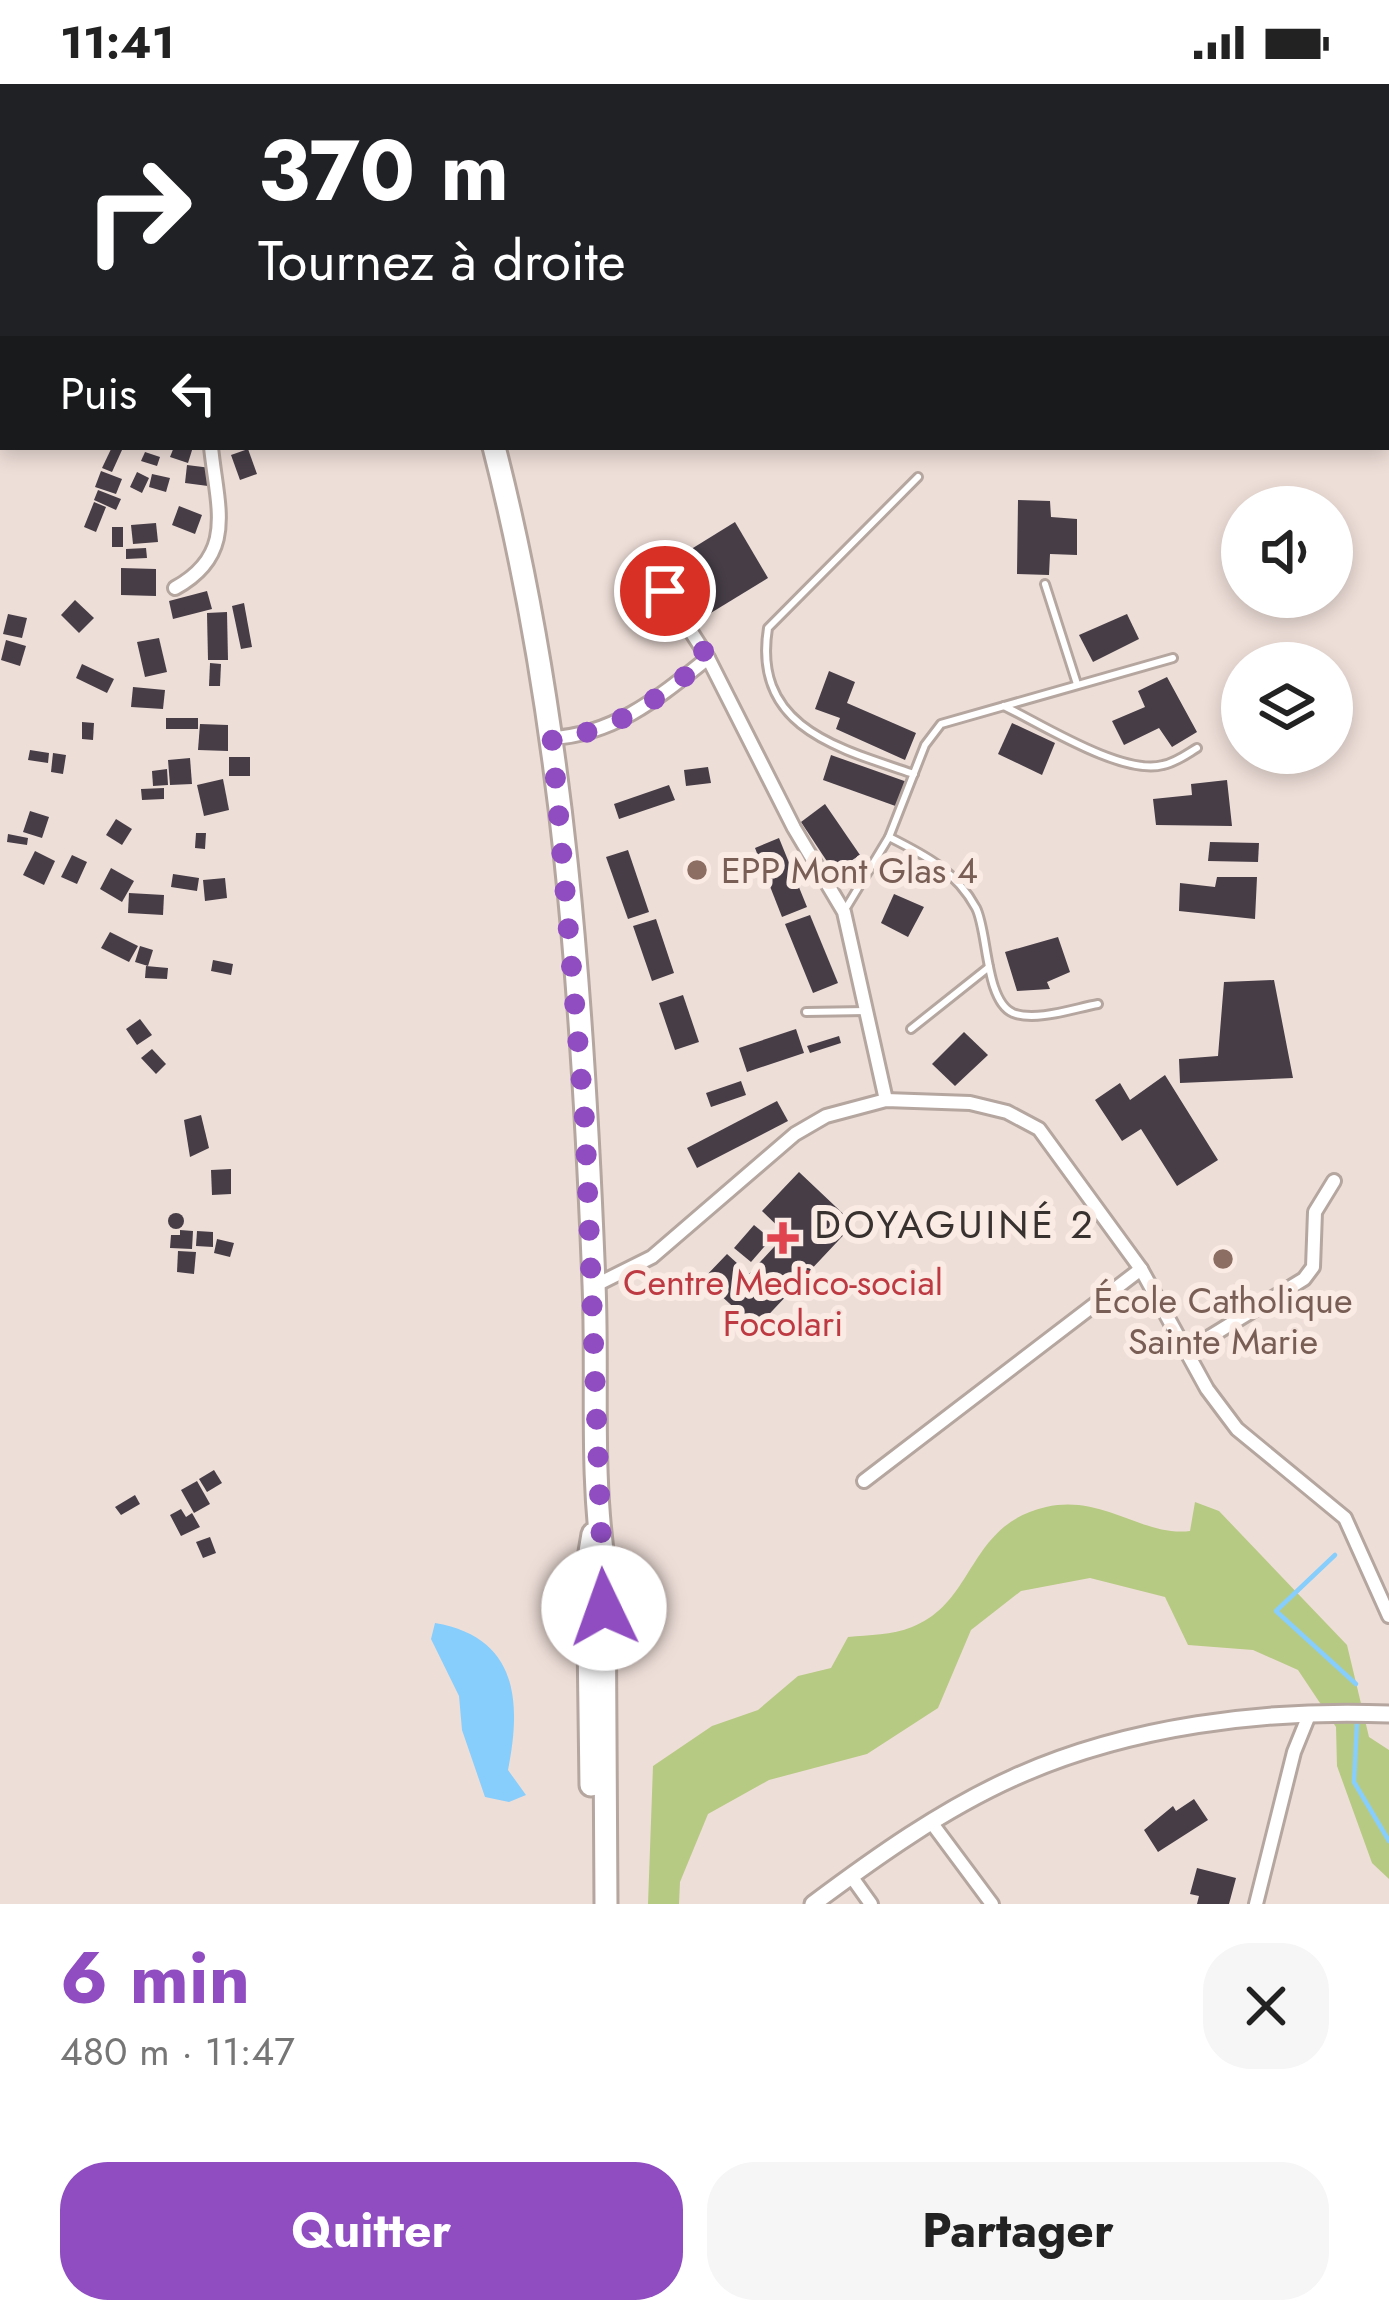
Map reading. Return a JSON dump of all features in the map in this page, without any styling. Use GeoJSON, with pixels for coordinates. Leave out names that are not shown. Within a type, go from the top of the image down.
{"type":"FeatureCollection","features":[{"type":"Feature","properties":{"kind":"main road"},"geometry":{"type":"LineString","coordinates":[[495,450],[531,607],[552,738],[595,1286],[596,1516],[604,1565],[606,1904]]}},
{"type":"Feature","properties":{"kind":"main road"},"geometry":{"type":"LineString","coordinates":[[592,1904],[588,1564],[596,1516]]}},
{"type":"Feature","properties":{"kind":"street"},"geometry":{"type":"LineString","coordinates":[[175,588],[212,559],[220,536],[211,450]]}},
{"type":"Feature","properties":{"kind":"street"},"geometry":{"type":"LineString","coordinates":[[644,557],[708,658],[794,828],[844,912],[886,1100]]}},
{"type":"Feature","properties":{"kind":"street"},"geometry":{"type":"LineString","coordinates":[[552,738],[587,736],[610,727],[708,658]]}},
{"type":"Feature","properties":{"kind":"street"},"geometry":{"type":"LineString","coordinates":[[595,1286],[652,1257],[795,1134],[826,1116],[886,1100],[970,1103],[1007,1112],[1039,1129],[1141,1269],[1190,1349],[1207,1389],[1237,1429],[1345,1518],[1389,1616]]}},
{"type":"Feature","properties":{"kind":"street"},"geometry":{"type":"LineString","coordinates":[[1190,1349],[1304,1279],[1313,1267],[1315,1212],[1334,1180]]}},
{"type":"Feature","properties":{"kind":"street"},"geometry":{"type":"LineString","coordinates":[[864,1481],[1141,1269]]}},
{"type":"Feature","properties":{"kind":"street"},"geometry":{"type":"LineString","coordinates":[[813,1904],[932,1822],[1018,1775],[1109,1745],[1202,1726],[1309,1715],[1389,1714]]}},
{"type":"Feature","properties":{"kind":"street"},"geometry":{"type":"LineString","coordinates":[[1256,1904],[1294,1752],[1309,1715]]}},
{"type":"Feature","properties":{"kind":"street"},"geometry":{"type":"LineString","coordinates":[[932,1822],[992,1904]]}},
{"type":"Feature","properties":{"kind":"street"},"geometry":{"type":"LineString","coordinates":[[851,1876],[872,1904]]}},
{"type":"Feature","properties":{"kind":"lane"},"geometry":{"type":"LineString","coordinates":[[914,775],[832,746],[782,708],[763,661],[768,628],[918,477]]}},
{"type":"Feature","properties":{"kind":"lane"},"geometry":{"type":"LineString","coordinates":[[1045,584],[1077,684]]}},
{"type":"Feature","properties":{"kind":"lane"},"geometry":{"type":"LineString","coordinates":[[844,912],[889,837],[941,724],[1173,658]]}},
{"type":"Feature","properties":{"kind":"lane"},"geometry":{"type":"LineString","coordinates":[[1000,705],[1107,756],[1139,765],[1162,766],[1197,748]]}},
{"type":"Feature","properties":{"kind":"lane"},"geometry":{"type":"LineString","coordinates":[[889,837],[929,857],[957,879],[979,912],[989,967],[1001,1003],[1012,1012],[1035,1015],[1098,1004]]}},
{"type":"Feature","properties":{"kind":"lane"},"geometry":{"type":"LineString","coordinates":[[911,1029],[989,967]]}},
{"type":"Feature","properties":{"kind":"lane"},"geometry":{"type":"LineString","coordinates":[[806,1012],[866,1011]]}},
{"type":"Feature","properties":{"kind":"green space"},"geometry":{"type":"Polygon","coordinates":[[[1195,1502],[1219,1511],[1347,1645],[1369,1737],[1389,1750],[1389,1879],[1372,1863],[1337,1766],[1336,1727],[1298,1670],[1253,1650],[1188,1645],[1165,1597],[1090,1578],[1021,1591],[971,1630],[938,1708],[867,1754],[769,1780],[708,1814],[680,1882],[679,1904],[648,1904],[653,1766],[712,1726],[758,1710],[798,1676],[831,1668],[848,1637],[897,1632],[933,1615],[986,1546],[1020,1516],[1046,1507],[1086,1506],[1156,1528],[1190,1531],[1195,1502]]]}},
{"type":"Feature","properties":{"kind":"water"},"geometry":{"type":"Polygon","coordinates":[[[435,1623],[462,1630],[498,1657],[513,1696],[508,1770],[526,1795],[509,1802],[485,1797],[462,1730],[459,1696],[431,1639],[435,1623]]]}},
{"type":"Feature","properties":{"kind":"building"},"geometry":{"type":"Polygon","coordinates":[[[111,450],[122,450],[112,472],[102,468],[111,450]]]}},
{"type":"Feature","properties":{"kind":"building"},"geometry":{"type":"Polygon","coordinates":[[[173,450],[192,450],[188,463],[170,457],[173,450]]]}},
{"type":"Feature","properties":{"kind":"building"},"geometry":{"type":"Polygon","coordinates":[[[248,450],[257,474],[240,480],[231,455],[248,450]]]}},
{"type":"Feature","properties":{"kind":"building"},"geometry":{"type":"Polygon","coordinates":[[[145,452],[160,457],[157,466],[141,461],[145,452]]]}},
{"type":"Feature","properties":{"kind":"building"},"geometry":{"type":"Polygon","coordinates":[[[187,465],[211,468],[208,486],[185,483],[187,465]]]}},
{"type":"Feature","properties":{"kind":"building"},"geometry":{"type":"Polygon","coordinates":[[[101,471],[122,479],[116,494],[95,487],[101,471]]]}},
{"type":"Feature","properties":{"kind":"building"},"geometry":{"type":"Polygon","coordinates":[[[137,472],[149,478],[142,493],[130,487],[137,472]]]}},
{"type":"Feature","properties":{"kind":"building"},"geometry":{"type":"Polygon","coordinates":[[[152,474],[170,478],[166,492],[149,487],[152,474]]]}},
{"type":"Feature","properties":{"kind":"building"},"geometry":{"type":"Polygon","coordinates":[[[98,490],[121,499],[116,510],[94,500],[98,490]]]}},
{"type":"Feature","properties":{"kind":"building"},"geometry":{"type":"Polygon","coordinates":[[[1018,500],[1050,501],[1051,517],[1077,519],[1077,555],[1050,554],[1049,575],[1017,574],[1018,500]]]}},
{"type":"Feature","properties":{"kind":"building"},"geometry":{"type":"Polygon","coordinates":[[[94,502],[106,507],[96,532],[84,527],[94,502]]]}},
{"type":"Feature","properties":{"kind":"building"},"geometry":{"type":"Polygon","coordinates":[[[179,506],[202,515],[195,534],[172,525],[179,506]]]}},
{"type":"Feature","properties":{"kind":"building"},"geometry":{"type":"Polygon","coordinates":[[[735,522],[768,578],[696,622],[659,569],[735,522]]]}},
{"type":"Feature","properties":{"kind":"building"},"geometry":{"type":"Polygon","coordinates":[[[156,523],[158,542],[133,544],[131,525],[156,523]]]}},
{"type":"Feature","properties":{"kind":"building"},"geometry":{"type":"Polygon","coordinates":[[[112,527],[123,527],[123,547],[112,547],[112,527]]]}},
{"type":"Feature","properties":{"kind":"building"},"geometry":{"type":"Polygon","coordinates":[[[146,548],[147,558],[126,559],[126,549],[146,548]]]}},
{"type":"Feature","properties":{"kind":"building"},"geometry":{"type":"Polygon","coordinates":[[[121,568],[156,569],[156,596],[121,595],[121,568]]]}},
{"type":"Feature","properties":{"kind":"building"},"geometry":{"type":"Polygon","coordinates":[[[207,591],[212,609],[173,619],[169,601],[207,591]]]}},
{"type":"Feature","properties":{"kind":"building"},"geometry":{"type":"Polygon","coordinates":[[[75,600],[94,618],[79,633],[61,615],[75,600]]]}},
{"type":"Feature","properties":{"kind":"building"},"geometry":{"type":"Polygon","coordinates":[[[244,603],[252,647],[241,649],[232,606],[244,603]]]}},
{"type":"Feature","properties":{"kind":"building"},"geometry":{"type":"Polygon","coordinates":[[[227,612],[228,660],[208,660],[207,613],[227,612]]]}},
{"type":"Feature","properties":{"kind":"building"},"geometry":{"type":"Polygon","coordinates":[[[8,614],[27,618],[22,638],[3,634],[8,614]]]}},
{"type":"Feature","properties":{"kind":"building"},"geometry":{"type":"Polygon","coordinates":[[[1127,614],[1139,639],[1093,662],[1079,635],[1127,614]]]}},
{"type":"Feature","properties":{"kind":"building"},"geometry":{"type":"Polygon","coordinates":[[[159,638],[167,672],[145,677],[137,642],[159,638]]]}},
{"type":"Feature","properties":{"kind":"building"},"geometry":{"type":"Polygon","coordinates":[[[6,640],[26,646],[20,666],[1,660],[6,640]]]}},
{"type":"Feature","properties":{"kind":"building"},"geometry":{"type":"Polygon","coordinates":[[[210,663],[221,664],[220,686],[209,686],[210,663]]]}},
{"type":"Feature","properties":{"kind":"building"},"geometry":{"type":"Polygon","coordinates":[[[82,664],[114,679],[107,693],[76,678],[82,664]]]}},
{"type":"Feature","properties":{"kind":"building"},"geometry":{"type":"Polygon","coordinates":[[[829,671],[855,682],[847,703],[916,733],[905,760],[836,729],[840,718],[815,709],[829,671]]]}},
{"type":"Feature","properties":{"kind":"building"},"geometry":{"type":"Polygon","coordinates":[[[1167,677],[1197,732],[1172,747],[1159,728],[1124,745],[1112,721],[1145,707],[1138,691],[1167,677]]]}},
{"type":"Feature","properties":{"kind":"building"},"geometry":{"type":"Polygon","coordinates":[[[133,687],[165,690],[163,709],[131,707],[133,687]]]}},
{"type":"Feature","properties":{"kind":"building"},"geometry":{"type":"Polygon","coordinates":[[[166,718],[198,718],[198,729],[166,729],[166,718]]]}},
{"type":"Feature","properties":{"kind":"building"},"geometry":{"type":"Polygon","coordinates":[[[82,722],[94,723],[93,740],[82,739],[82,722]]]}},
{"type":"Feature","properties":{"kind":"building"},"geometry":{"type":"Polygon","coordinates":[[[1012,723],[1055,743],[1042,775],[998,754],[1012,723]]]}},
{"type":"Feature","properties":{"kind":"building"},"geometry":{"type":"Polygon","coordinates":[[[200,724],[228,725],[228,751],[198,750],[200,724]]]}},
{"type":"Feature","properties":{"kind":"building"},"geometry":{"type":"Polygon","coordinates":[[[30,750],[49,753],[48,763],[28,760],[30,750]]]}},
{"type":"Feature","properties":{"kind":"building"},"geometry":{"type":"Polygon","coordinates":[[[53,753],[66,755],[63,774],[51,772],[53,753]]]}},
{"type":"Feature","properties":{"kind":"building"},"geometry":{"type":"Polygon","coordinates":[[[831,755],[910,783],[901,808],[823,780],[831,755]]]}},
{"type":"Feature","properties":{"kind":"building"},"geometry":{"type":"Polygon","coordinates":[[[229,757],[250,757],[250,776],[229,776],[229,757]]]}},
{"type":"Feature","properties":{"kind":"building"},"geometry":{"type":"Polygon","coordinates":[[[190,758],[192,784],[170,785],[168,760],[190,758]]]}},
{"type":"Feature","properties":{"kind":"building"},"geometry":{"type":"Polygon","coordinates":[[[708,767],[711,783],[686,786],[684,770],[708,767]]]}},
{"type":"Feature","properties":{"kind":"building"},"geometry":{"type":"Polygon","coordinates":[[[167,769],[168,785],[153,786],[152,771],[167,769]]]}},
{"type":"Feature","properties":{"kind":"building"},"geometry":{"type":"Polygon","coordinates":[[[223,779],[229,810],[204,816],[197,785],[223,779]]]}},
{"type":"Feature","properties":{"kind":"building"},"geometry":{"type":"Polygon","coordinates":[[[1227,780],[1232,826],[1156,825],[1153,799],[1192,795],[1191,784],[1227,780]]]}},
{"type":"Feature","properties":{"kind":"building"},"geometry":{"type":"Polygon","coordinates":[[[669,785],[675,800],[619,819],[614,804],[669,785]]]}},
{"type":"Feature","properties":{"kind":"building"},"geometry":{"type":"Polygon","coordinates":[[[164,788],[164,799],[142,800],[141,789],[164,788]]]}},
{"type":"Feature","properties":{"kind":"building"},"geometry":{"type":"Polygon","coordinates":[[[825,804],[860,855],[834,872],[801,822],[825,804]]]}},
{"type":"Feature","properties":{"kind":"building"},"geometry":{"type":"Polygon","coordinates":[[[30,811],[49,817],[42,838],[23,832],[30,811]]]}},
{"type":"Feature","properties":{"kind":"building"},"geometry":{"type":"Polygon","coordinates":[[[116,819],[132,829],[122,845],[106,835],[116,819]]]}},
{"type":"Feature","properties":{"kind":"building"},"geometry":{"type":"Polygon","coordinates":[[[196,833],[206,833],[205,849],[195,848],[196,833]]]}},
{"type":"Feature","properties":{"kind":"building"},"geometry":{"type":"Polygon","coordinates":[[[8,834],[28,838],[27,845],[7,842],[8,834]]]}},
{"type":"Feature","properties":{"kind":"building"},"geometry":{"type":"Polygon","coordinates":[[[779,838],[807,907],[782,917],[755,848],[779,838]]]}},
{"type":"Feature","properties":{"kind":"building"},"geometry":{"type":"Polygon","coordinates":[[[1210,842],[1259,843],[1258,862],[1208,861],[1210,842]]]}},
{"type":"Feature","properties":{"kind":"building"},"geometry":{"type":"Polygon","coordinates":[[[628,850],[649,912],[628,919],[606,857],[628,850]]]}},
{"type":"Feature","properties":{"kind":"building"},"geometry":{"type":"Polygon","coordinates":[[[35,851],[55,861],[44,885],[23,875],[35,851]]]}},
{"type":"Feature","properties":{"kind":"building"},"geometry":{"type":"Polygon","coordinates":[[[72,855],[87,862],[77,884],[61,877],[72,855]]]}},
{"type":"Feature","properties":{"kind":"building"},"geometry":{"type":"Polygon","coordinates":[[[111,868],[134,881],[122,902],[100,889],[111,868]]]}},
{"type":"Feature","properties":{"kind":"building"},"geometry":{"type":"Polygon","coordinates":[[[173,874],[199,878],[197,891],[171,887],[173,874]]]}},
{"type":"Feature","properties":{"kind":"building"},"geometry":{"type":"Polygon","coordinates":[[[1217,877],[1257,877],[1255,919],[1179,911],[1180,883],[1215,887],[1217,877]]]}},
{"type":"Feature","properties":{"kind":"building"},"geometry":{"type":"Polygon","coordinates":[[[225,878],[227,898],[205,901],[203,880],[225,878]]]}},
{"type":"Feature","properties":{"kind":"building"},"geometry":{"type":"Polygon","coordinates":[[[129,893],[164,895],[163,915],[128,913],[129,893]]]}},
{"type":"Feature","properties":{"kind":"building"},"geometry":{"type":"Polygon","coordinates":[[[894,894],[924,907],[908,937],[881,923],[894,894]]]}},
{"type":"Feature","properties":{"kind":"building"},"geometry":{"type":"Polygon","coordinates":[[[810,915],[838,983],[813,993],[785,924],[810,915]]]}},
{"type":"Feature","properties":{"kind":"building"},"geometry":{"type":"Polygon","coordinates":[[[656,919],[674,973],[652,981],[633,926],[656,919]]]}},
{"type":"Feature","properties":{"kind":"building"},"geometry":{"type":"Polygon","coordinates":[[[110,932],[138,946],[129,962],[101,948],[110,932]]]}},
{"type":"Feature","properties":{"kind":"building"},"geometry":{"type":"Polygon","coordinates":[[[1058,937],[1070,972],[1047,982],[1050,989],[1017,991],[1005,952],[1058,937]]]}},
{"type":"Feature","properties":{"kind":"building"},"geometry":{"type":"Polygon","coordinates":[[[140,946],[153,950],[148,966],[135,962],[140,946]]]}},
{"type":"Feature","properties":{"kind":"building"},"geometry":{"type":"Polygon","coordinates":[[[213,960],[233,964],[231,975],[211,971],[213,960]]]}},
{"type":"Feature","properties":{"kind":"building"},"geometry":{"type":"Polygon","coordinates":[[[146,966],[168,968],[167,979],[145,978],[146,966]]]}},
{"type":"Feature","properties":{"kind":"building"},"geometry":{"type":"Polygon","coordinates":[[[1274,980],[1293,1078],[1180,1083],[1179,1059],[1218,1056],[1224,982],[1274,980]]]}},
{"type":"Feature","properties":{"kind":"building"},"geometry":{"type":"Polygon","coordinates":[[[683,995],[699,1042],[675,1050],[659,1003],[683,995]]]}},
{"type":"Feature","properties":{"kind":"building"},"geometry":{"type":"Polygon","coordinates":[[[140,1019],[152,1035],[137,1045],[126,1029],[140,1019]]]}},
{"type":"Feature","properties":{"kind":"building"},"geometry":{"type":"Polygon","coordinates":[[[796,1029],[804,1053],[747,1072],[739,1048],[796,1029]]]}},
{"type":"Feature","properties":{"kind":"building"},"geometry":{"type":"Polygon","coordinates":[[[964,1032],[988,1055],[955,1086],[932,1064],[964,1032]]]}},
{"type":"Feature","properties":{"kind":"building"},"geometry":{"type":"Polygon","coordinates":[[[839,1036],[841,1043],[810,1053],[807,1046],[839,1036]]]}},
{"type":"Feature","properties":{"kind":"building"},"geometry":{"type":"Polygon","coordinates":[[[152,1049],[166,1064],[156,1074],[141,1058],[152,1049]]]}},
{"type":"Feature","properties":{"kind":"building"},"geometry":{"type":"Polygon","coordinates":[[[1165,1075],[1218,1160],[1177,1186],[1141,1129],[1122,1141],[1095,1100],[1120,1083],[1130,1100],[1165,1075]]]}},
{"type":"Feature","properties":{"kind":"building"},"geometry":{"type":"Polygon","coordinates":[[[741,1081],[746,1095],[711,1107],[706,1093],[741,1081]]]}},
{"type":"Feature","properties":{"kind":"building"},"geometry":{"type":"Polygon","coordinates":[[[777,1101],[788,1121],[697,1168],[687,1148],[777,1101]]]}},
{"type":"Feature","properties":{"kind":"building"},"geometry":{"type":"Polygon","coordinates":[[[201,1115],[209,1148],[190,1157],[184,1120],[201,1115]]]}},
{"type":"Feature","properties":{"kind":"building"},"geometry":{"type":"Polygon","coordinates":[[[231,1169],[231,1194],[212,1195],[211,1170],[231,1169]]]}},
{"type":"Feature","properties":{"kind":"building"},"geometry":{"type":"Polygon","coordinates":[[[799,1172],[854,1224],[756,1328],[703,1279],[727,1254],[749,1274],[786,1234],[762,1211],[799,1172]]]}},
{"type":"Feature","properties":{"kind":"building"},"geometry":{"type":"Polygon","coordinates":[[[176,1213],[184,1221],[176,1229],[168,1221],[176,1213]]]}},
{"type":"Feature","properties":{"kind":"building"},"geometry":{"type":"Polygon","coordinates":[[[754,1225],[771,1239],[751,1262],[734,1248],[754,1225]]]}},
{"type":"Feature","properties":{"kind":"building"},"geometry":{"type":"Polygon","coordinates":[[[180,1230],[193,1231],[192,1249],[170,1248],[171,1235],[180,1235],[180,1230]]]}},
{"type":"Feature","properties":{"kind":"building"},"geometry":{"type":"Polygon","coordinates":[[[197,1231],[213,1232],[213,1247],[196,1246],[197,1231]]]}},
{"type":"Feature","properties":{"kind":"building"},"geometry":{"type":"Polygon","coordinates":[[[217,1239],[234,1243],[230,1257],[214,1253],[217,1239]]]}},
{"type":"Feature","properties":{"kind":"building"},"geometry":{"type":"Polygon","coordinates":[[[178,1251],[196,1252],[194,1274],[177,1272],[178,1251]]]}},
{"type":"Feature","properties":{"kind":"building"},"geometry":{"type":"Polygon","coordinates":[[[214,1470],[222,1483],[207,1492],[199,1479],[214,1470]]]}},
{"type":"Feature","properties":{"kind":"building"},"geometry":{"type":"Polygon","coordinates":[[[197,1481],[210,1504],[194,1513],[181,1490],[197,1481]]]}},
{"type":"Feature","properties":{"kind":"building"},"geometry":{"type":"Polygon","coordinates":[[[135,1495],[140,1504],[121,1515],[115,1507],[135,1495]]]}},
{"type":"Feature","properties":{"kind":"building"},"geometry":{"type":"Polygon","coordinates":[[[181,1509],[186,1517],[192,1513],[200,1527],[181,1536],[170,1515],[181,1509]]]}},
{"type":"Feature","properties":{"kind":"building"},"geometry":{"type":"Polygon","coordinates":[[[210,1537],[216,1553],[203,1558],[196,1542],[210,1537]]]}},
{"type":"Feature","properties":{"kind":"building"},"geometry":{"type":"Polygon","coordinates":[[[1194,1799],[1208,1820],[1158,1852],[1144,1830],[1173,1806],[1176,1811],[1194,1799]]]}},
{"type":"Feature","properties":{"kind":"building"},"geometry":{"type":"Polygon","coordinates":[[[1197,1868],[1236,1878],[1229,1904],[1197,1904],[1199,1896],[1190,1894],[1197,1868]]]}},
{"type":"Feature","properties":{"kind":"waterway"},"geometry":{"type":"LineString","coordinates":[[1335,1555],[1276,1611],[1356,1684]]}},
{"type":"Feature","properties":{"kind":"waterway"},"geometry":{"type":"LineString","coordinates":[[1357,1723],[1354,1782],[1389,1841]]}},
{"type":"Feature","properties":{"kind":"place","name":"EPP Mont Glas 4"},"geometry":{"type":"Point","coordinates":[697,870]}},
{"type":"Feature","properties":{"kind":"place","name":"Centre Medico-social Focolari"},"geometry":{"type":"Point","coordinates":[783,1238]}},
{"type":"Feature","properties":{"kind":"place","name":"École Catholique Sainte Marie"},"geometry":{"type":"Point","coordinates":[1223,1259]}},
{"type":"Feature","properties":{"kind":"district","name":"DOYAGUINÉ 2"},"geometry":{"type":"Point","coordinates":[955,1224]}},
{"type":"Feature","properties":{"kind":"route"},"geometry":{"type":"LineString","coordinates":[[604,1608],[604,1565],[596,1516],[595,1286],[552,738],[587,736],[610,727],[656,700],[708,658],[665,591]]}}]}
